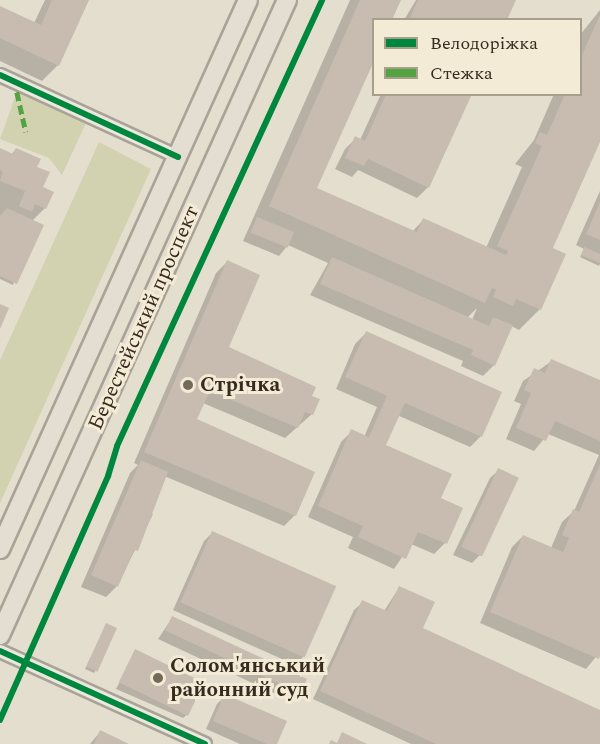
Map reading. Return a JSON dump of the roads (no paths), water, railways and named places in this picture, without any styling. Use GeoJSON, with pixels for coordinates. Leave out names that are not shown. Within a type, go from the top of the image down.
{"type":"FeatureCollection","features":[{"type":"Feature","properties":{"kind":"main road","name":"Берестейський проспект"},"geometry":{"type":"LineString","coordinates":[[0,549],[249,0]]}},
{"type":"Feature","properties":{"kind":"main road","name":"Берестейський проспект"},"geometry":{"type":"LineString","coordinates":[[0,635],[287,0]]}},
{"type":"Feature","properties":{"kind":"street"},"geometry":{"type":"LineString","coordinates":[[0,75],[178,157]]}},
{"type":"Feature","properties":{"kind":"street"},"geometry":{"type":"LineString","coordinates":[[0,651],[206,744]]}},
{"type":"Feature","properties":{"kind":"place","name":"Стрічка"},"geometry":{"type":"Point","coordinates":[188,385]}},
{"type":"Feature","properties":{"kind":"place","name":"Солом'янський районний суд"},"geometry":{"type":"Point","coordinates":[158,678]}}]}
